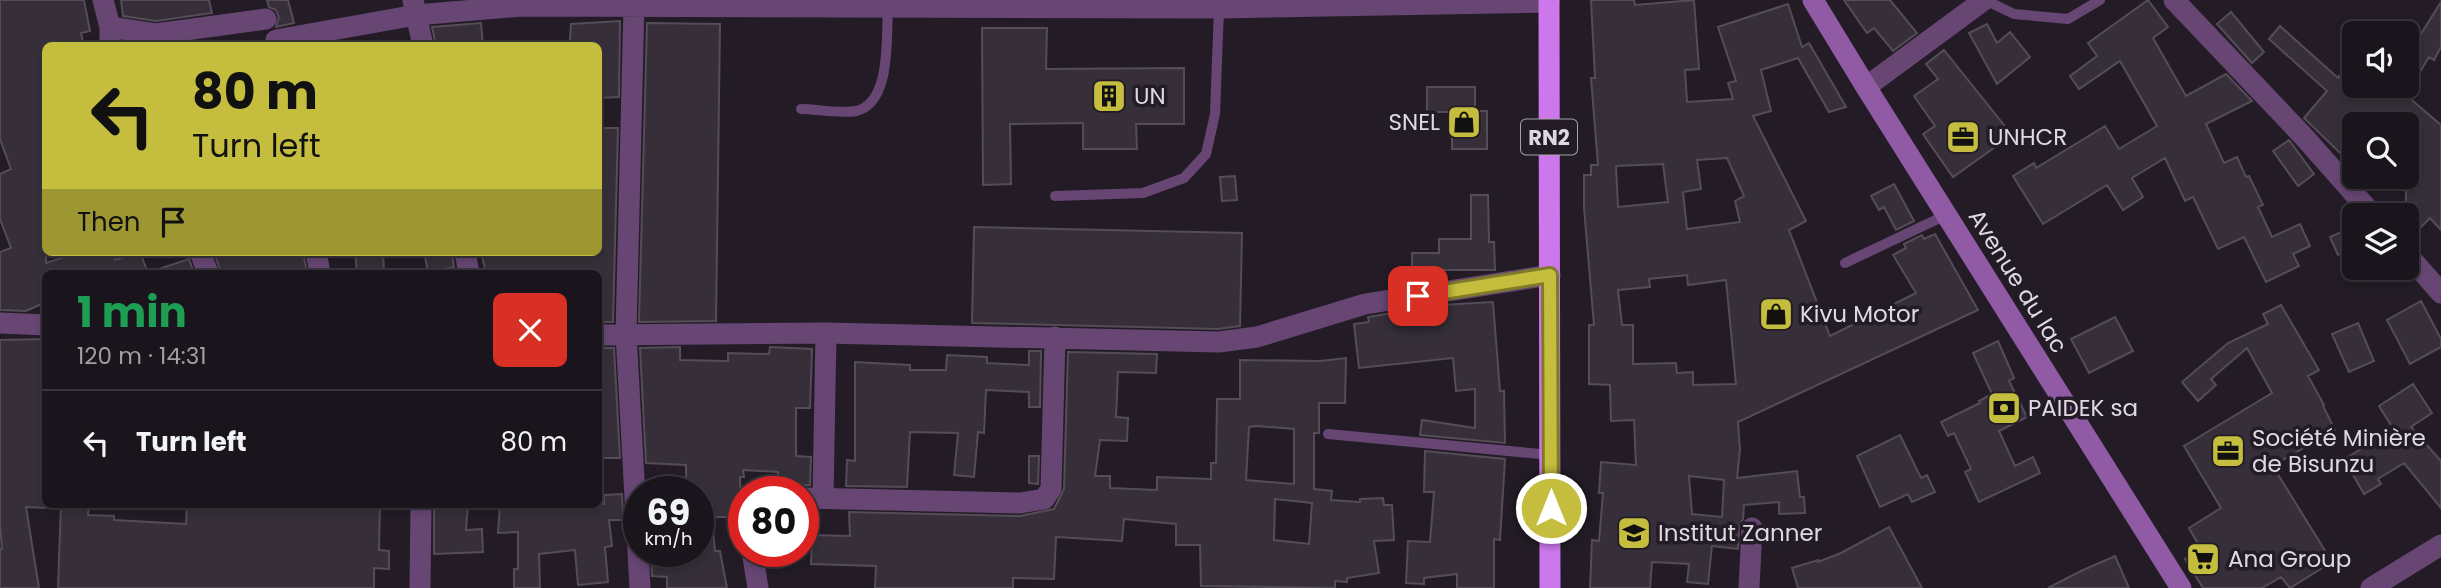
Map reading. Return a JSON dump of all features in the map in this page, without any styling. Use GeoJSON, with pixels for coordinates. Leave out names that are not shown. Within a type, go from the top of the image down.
{"type":"FeatureCollection","features":[{"type":"Feature","properties":{"kind":"highway","name":"RN2"},"geometry":{"type":"LineString","coordinates":[[1549,1],[1550,588]]}},
{"type":"Feature","properties":{"kind":"main road","name":"Avenue du lac"},"geometry":{"type":"LineString","coordinates":[[1813,0],[2181,588]]}},
{"type":"Feature","properties":{"kind":"street"},"geometry":{"type":"LineString","coordinates":[[103,0],[110,36],[156,34],[264,10],[277,42]]}},
{"type":"Feature","properties":{"kind":"street"},"geometry":{"type":"LineString","coordinates":[[1866,87],[1985,0]]}},
{"type":"Feature","properties":{"kind":"street"},"geometry":{"type":"LineString","coordinates":[[2174,0],[2305,138],[2362,203]]}},
{"type":"Feature","properties":{"kind":"street"},"geometry":{"type":"LineString","coordinates":[[281,42],[415,7],[522,3],[1219,8],[1549,1]]}},
{"type":"Feature","properties":{"kind":"street"},"geometry":{"type":"LineString","coordinates":[[624,4],[626,333],[640,588]]}},
{"type":"Feature","properties":{"kind":"street"},"geometry":{"type":"LineString","coordinates":[[415,7],[422,42]]}},
{"type":"Feature","properties":{"kind":"street"},"geometry":{"type":"LineString","coordinates":[[2419,268],[2441,293]]}},
{"type":"Feature","properties":{"kind":"street"},"geometry":{"type":"LineString","coordinates":[[602,335],[826,333],[1219,342],[1257,337],[1365,304],[1550,275]]}},
{"type":"Feature","properties":{"kind":"street"},"geometry":{"type":"LineString","coordinates":[[0,323],[42,325]]}},
{"type":"Feature","properties":{"kind":"street"},"geometry":{"type":"LineString","coordinates":[[815,476],[826,333]]}},
{"type":"Feature","properties":{"kind":"street"},"geometry":{"type":"LineString","coordinates":[[819,498],[1020,503],[1044,499],[1051,489],[1055,337]]}},
{"type":"Feature","properties":{"kind":"street"},"geometry":{"type":"LineString","coordinates":[[420,588],[422,508]]}},
{"type":"Feature","properties":{"kind":"street"},"geometry":{"type":"LineString","coordinates":[[1749,588],[1752,528]]}},
{"type":"Feature","properties":{"kind":"street"},"geometry":{"type":"LineString","coordinates":[[2381,585],[2441,545]]}},
{"type":"Feature","properties":{"kind":"street"},"geometry":{"type":"LineString","coordinates":[[755,567],[758,588]]}},
{"type":"Feature","properties":{"kind":"lane"},"geometry":{"type":"LineString","coordinates":[[1985,0],[2014,13],[2068,19],[2100,0]]}},
{"type":"Feature","properties":{"kind":"lane"},"geometry":{"type":"LineString","coordinates":[[801,109],[857,111],[873,101],[884,80],[888,7]]}},
{"type":"Feature","properties":{"kind":"lane"},"geometry":{"type":"LineString","coordinates":[[1055,196],[1143,193],[1184,178],[1206,154],[1215,114],[1219,8]]}},
{"type":"Feature","properties":{"kind":"lane"},"geometry":{"type":"LineString","coordinates":[[1845,263],[1946,215]]}},
{"type":"Feature","properties":{"kind":"lane"},"geometry":{"type":"LineString","coordinates":[[1328,434],[1551,455]]}},
{"type":"Feature","properties":{"kind":"building"},"geometry":{"type":"Polygon","coordinates":[[[0,0],[84,0],[90,31],[81,33],[83,42],[42,42],[42,256],[46,256],[46,263],[68,256],[114,256],[115,260],[142,256],[147,270],[42,270],[42,304],[26,311],[0,310],[0,252],[11,248],[0,219],[0,174],[11,169],[0,139],[0,0]]]}},
{"type":"Feature","properties":{"kind":"building"},"geometry":{"type":"Polygon","coordinates":[[[121,0],[209,0],[212,13],[156,21],[123,16],[121,0]]]}},
{"type":"Feature","properties":{"kind":"building"},"geometry":{"type":"Polygon","coordinates":[[[267,0],[288,0],[294,23],[276,27],[279,17],[276,10],[269,7],[267,0]]]}},
{"type":"Feature","properties":{"kind":"building"},"geometry":{"type":"Polygon","coordinates":[[[1591,0],[1634,0],[1635,5],[1694,0],[1699,69],[1685,70],[1687,102],[1733,99],[1728,83],[1736,81],[1718,27],[1788,4],[1802,47],[1809,43],[1846,107],[1829,112],[1798,58],[1761,70],[1771,111],[1753,116],[1806,221],[1789,230],[1830,336],[1916,293],[1893,255],[1906,248],[1904,244],[1922,235],[1924,239],[1935,234],[1978,310],[1738,422],[1740,449],[1737,478],[1797,471],[1805,513],[1779,514],[1779,502],[1744,505],[1738,549],[1712,546],[1708,584],[1687,582],[1689,564],[1652,562],[1650,588],[1590,588],[1592,540],[1599,541],[1603,493],[1599,493],[1601,462],[1636,465],[1634,420],[1611,421],[1610,385],[1589,384],[1589,325],[1594,325],[1584,208],[1584,175],[1591,175],[1591,165],[1598,165],[1591,78],[1595,78],[1591,0]],[[1727,158],[1697,160],[1701,189],[1683,192],[1687,229],[1740,222],[1735,201],[1744,196],[1727,158]],[[1663,164],[1616,166],[1618,207],[1668,202],[1663,164]],[[1687,275],[1649,279],[1650,287],[1618,290],[1622,325],[1633,325],[1633,364],[1676,363],[1677,373],[1693,372],[1693,385],[1736,384],[1726,280],[1688,285],[1687,275]],[[1689,476],[1692,514],[1722,517],[1724,480],[1689,476]]]}},
{"type":"Feature","properties":{"kind":"building"},"geometry":{"type":"Polygon","coordinates":[[[1844,0],[1890,0],[1917,33],[1893,51],[1874,28],[1867,33],[1844,0]]]}},
{"type":"Feature","properties":{"kind":"building"},"geometry":{"type":"Polygon","coordinates":[[[2148,0],[2168,27],[2153,38],[2186,96],[2226,74],[2252,101],[2206,124],[2224,163],[2237,157],[2246,177],[2249,176],[2263,205],[2258,207],[2272,237],[2300,224],[2310,246],[2293,254],[2299,266],[2266,282],[2244,237],[2218,249],[2193,197],[2185,201],[2165,158],[2132,178],[2143,197],[2123,210],[2107,185],[2043,224],[2013,176],[2034,163],[2036,168],[2105,126],[2119,149],[2157,126],[2120,61],[2079,89],[2070,76],[2097,56],[2088,43],[2148,0]]]}},
{"type":"Feature","properties":{"kind":"building"},"geometry":{"type":"Polygon","coordinates":[[[2441,2],[2441,47],[2434,60],[2429,57],[2419,74],[2419,37],[2441,2]]]}},
{"type":"Feature","properties":{"kind":"building"},"geometry":{"type":"Polygon","coordinates":[[[2231,12],[2264,52],[2252,63],[2217,24],[2231,12]]]}},
{"type":"Feature","properties":{"kind":"building"},"geometry":{"type":"Polygon","coordinates":[[[620,21],[619,97],[602,98],[602,42],[572,42],[571,24],[620,21]]]}},
{"type":"Feature","properties":{"kind":"building"},"geometry":{"type":"Polygon","coordinates":[[[481,23],[483,42],[435,42],[432,27],[481,23]]]}},
{"type":"Feature","properties":{"kind":"building"},"geometry":{"type":"Polygon","coordinates":[[[647,23],[720,24],[716,321],[639,322],[647,23]]]}},
{"type":"Feature","properties":{"kind":"building"},"geometry":{"type":"Polygon","coordinates":[[[1987,24],[1997,43],[2010,32],[2030,57],[1997,84],[1969,33],[1987,24]]]}},
{"type":"Feature","properties":{"kind":"building"},"geometry":{"type":"Polygon","coordinates":[[[2280,26],[2338,78],[2339,76],[2342,78],[2342,98],[2410,98],[2441,125],[2441,230],[2430,218],[2419,229],[2419,203],[2406,203],[2406,189],[2419,189],[2419,112],[2342,112],[2341,154],[2304,118],[2327,91],[2269,39],[2280,26]]]}},
{"type":"Feature","properties":{"kind":"building"},"geometry":{"type":"Polygon","coordinates":[[[982,28],[1047,28],[1046,69],[1184,68],[1184,124],[1136,124],[1137,149],[1083,149],[1083,123],[1010,124],[1011,184],[983,185],[982,28]]]}},
{"type":"Feature","properties":{"kind":"building"},"geometry":{"type":"Polygon","coordinates":[[[1944,50],[2012,135],[1953,177],[1923,134],[1935,126],[1914,96],[1938,79],[1926,64],[1944,50]]]}},
{"type":"Feature","properties":{"kind":"building"},"geometry":{"type":"Polygon","coordinates":[[[1427,87],[1475,87],[1475,111],[1487,111],[1487,149],[1452,149],[1452,112],[1427,112],[1427,87]]]}},
{"type":"Feature","properties":{"kind":"building"},"geometry":{"type":"Polygon","coordinates":[[[602,128],[618,128],[613,322],[602,322],[602,270],[485,270],[482,256],[602,256],[602,128]]]}},
{"type":"Feature","properties":{"kind":"building"},"geometry":{"type":"Polygon","coordinates":[[[2289,140],[2314,174],[2298,186],[2273,151],[2289,140]]]}},
{"type":"Feature","properties":{"kind":"building"},"geometry":{"type":"Polygon","coordinates":[[[1235,176],[1237,200],[1222,201],[1220,177],[1235,176]]]}},
{"type":"Feature","properties":{"kind":"building"},"geometry":{"type":"Polygon","coordinates":[[[1894,184],[1914,221],[1896,230],[1884,207],[1879,210],[1871,196],[1894,184]]]}},
{"type":"Feature","properties":{"kind":"building"},"geometry":{"type":"Polygon","coordinates":[[[1471,195],[1488,195],[1489,242],[1494,242],[1495,270],[1412,270],[1412,253],[1439,253],[1439,239],[1471,239],[1471,195]]]}},
{"type":"Feature","properties":{"kind":"building"},"geometry":{"type":"Polygon","coordinates":[[[974,227],[1242,233],[1240,326],[1218,329],[972,323],[974,227]]]}},
{"type":"Feature","properties":{"kind":"building"},"geometry":{"type":"Polygon","coordinates":[[[2342,232],[2342,253],[2338,255],[2330,237],[2342,232]]]}},
{"type":"Feature","properties":{"kind":"building"},"geometry":{"type":"Polygon","coordinates":[[[215,256],[304,256],[306,270],[279,269],[220,270],[215,256]]]}},
{"type":"Feature","properties":{"kind":"building"},"geometry":{"type":"Polygon","coordinates":[[[355,256],[383,256],[384,270],[357,270],[355,256]]]}},
{"type":"Feature","properties":{"kind":"building"},"geometry":{"type":"Polygon","coordinates":[[[425,256],[453,256],[454,267],[428,270],[425,256]]]}},
{"type":"Feature","properties":{"kind":"building"},"geometry":{"type":"Polygon","coordinates":[[[189,259],[193,270],[156,270],[189,259]]]}},
{"type":"Feature","properties":{"kind":"building"},"geometry":{"type":"Polygon","coordinates":[[[2421,301],[2441,339],[2441,347],[2410,364],[2387,320],[2421,301]]]}},
{"type":"Feature","properties":{"kind":"building"},"geometry":{"type":"Polygon","coordinates":[[[1493,302],[1500,391],[1504,391],[1505,443],[1420,435],[1422,420],[1475,428],[1475,389],[1456,391],[1453,358],[1359,368],[1354,324],[1369,322],[1368,317],[1441,305],[1493,302]]]}},
{"type":"Feature","properties":{"kind":"building"},"geometry":{"type":"Polygon","coordinates":[[[2281,305],[2319,370],[2308,376],[2335,430],[2281,461],[2282,463],[2274,468],[2332,562],[2290,588],[2281,577],[2262,588],[2203,588],[2185,559],[2201,549],[2189,528],[2221,508],[2184,446],[2272,393],[2247,348],[2211,379],[2216,385],[2198,401],[2182,382],[2228,343],[2268,324],[2263,314],[2281,305]]]}},
{"type":"Feature","properties":{"kind":"building"},"geometry":{"type":"Polygon","coordinates":[[[2115,317],[2133,351],[2089,373],[2071,339],[2115,317]]]}},
{"type":"Feature","properties":{"kind":"building"},"geometry":{"type":"Polygon","coordinates":[[[2358,323],[2374,361],[2349,372],[2332,334],[2358,323]]]}},
{"type":"Feature","properties":{"kind":"building"},"geometry":{"type":"Polygon","coordinates":[[[42,339],[42,508],[26,507],[39,588],[0,588],[0,340],[42,339]]]}},
{"type":"Feature","properties":{"kind":"building"},"geometry":{"type":"Polygon","coordinates":[[[1998,341],[2014,378],[2009,381],[2027,417],[1999,431],[2015,466],[2033,457],[2040,473],[1979,502],[1965,472],[1971,469],[1954,433],[1948,436],[1941,422],[1980,403],[1979,401],[1992,394],[1973,353],[1998,341]]]}},
{"type":"Feature","properties":{"kind":"building"},"geometry":{"type":"Polygon","coordinates":[[[680,347],[680,360],[728,361],[728,353],[769,354],[770,347],[812,349],[810,408],[796,408],[796,456],[811,457],[810,476],[778,476],[778,472],[743,470],[744,476],[728,476],[728,517],[714,517],[714,476],[686,476],[686,465],[646,463],[640,348],[680,347]]]}},
{"type":"Feature","properties":{"kind":"building"},"geometry":{"type":"Polygon","coordinates":[[[603,348],[614,348],[620,458],[602,458],[603,348]]]}},
{"type":"Feature","properties":{"kind":"building"},"geometry":{"type":"Polygon","coordinates":[[[1029,351],[1041,351],[1040,407],[1029,407],[1029,392],[986,390],[984,433],[978,432],[974,477],[954,475],[958,433],[910,432],[907,487],[846,486],[847,460],[855,461],[855,362],[910,365],[910,370],[946,370],[947,355],[987,357],[987,363],[1029,365],[1029,351]]]}},
{"type":"Feature","properties":{"kind":"building"},"geometry":{"type":"Polygon","coordinates":[[[1068,352],[1157,354],[1156,373],[1118,372],[1116,417],[1128,418],[1127,441],[1100,440],[1095,476],[1110,476],[1110,488],[1157,490],[1157,477],[1211,479],[1211,463],[1216,463],[1217,399],[1240,399],[1240,360],[1320,361],[1346,358],[1345,403],[1319,403],[1319,433],[1314,433],[1314,489],[1332,491],[1331,500],[1360,502],[1360,499],[1383,498],[1384,505],[1392,505],[1394,540],[1374,541],[1379,573],[1347,578],[1347,582],[1335,581],[1335,588],[1201,586],[1200,545],[1176,545],[1176,524],[1124,519],[1122,541],[1056,537],[1054,579],[1013,578],[1013,588],[875,588],[876,566],[819,564],[819,535],[850,536],[849,512],[1020,516],[1054,509],[1064,489],[1068,352]],[[1249,427],[1246,480],[1294,484],[1294,429],[1249,427]],[[1275,499],[1274,540],[1309,544],[1312,503],[1275,499]]]}},
{"type":"Feature","properties":{"kind":"building"},"geometry":{"type":"Polygon","coordinates":[[[2413,384],[2432,413],[2411,427],[2441,461],[2441,508],[2404,463],[2378,479],[2381,484],[2364,494],[2344,459],[2394,430],[2379,406],[2413,384]]]}},
{"type":"Feature","properties":{"kind":"building"},"geometry":{"type":"Polygon","coordinates":[[[1900,435],[1921,478],[1927,475],[1935,492],[1912,502],[1908,494],[1880,507],[1857,456],[1900,435]]]}},
{"type":"Feature","properties":{"kind":"building"},"geometry":{"type":"Polygon","coordinates":[[[1425,451],[1505,459],[1500,540],[1494,539],[1494,588],[1457,588],[1457,574],[1424,578],[1424,584],[1406,583],[1408,541],[1430,542],[1434,492],[1424,492],[1425,451]]]}},
{"type":"Feature","properties":{"kind":"building"},"geometry":{"type":"Polygon","coordinates":[[[1029,456],[1039,456],[1038,484],[1029,483],[1029,456]]]}},
{"type":"Feature","properties":{"kind":"building"},"geometry":{"type":"Polygon","coordinates":[[[622,494],[623,520],[609,520],[612,546],[605,547],[608,582],[578,585],[575,550],[539,554],[540,588],[514,588],[514,569],[518,569],[518,532],[498,533],[500,508],[602,508],[604,495],[622,494]]]}},
{"type":"Feature","properties":{"kind":"building"},"geometry":{"type":"Polygon","coordinates":[[[61,508],[89,508],[88,515],[114,516],[114,520],[186,524],[187,508],[380,508],[379,550],[389,551],[389,569],[374,568],[374,588],[58,588],[61,508]]]}},
{"type":"Feature","properties":{"kind":"building"},"geometry":{"type":"Polygon","coordinates":[[[434,508],[468,508],[466,530],[482,529],[483,552],[434,554],[434,508]]]}},
{"type":"Feature","properties":{"kind":"building"},"geometry":{"type":"Polygon","coordinates":[[[1889,527],[1922,588],[1798,588],[1792,568],[1841,553],[1889,527]]]}},
{"type":"Feature","properties":{"kind":"building"},"geometry":{"type":"Polygon","coordinates":[[[714,540],[715,551],[720,551],[727,588],[667,588],[667,577],[652,576],[652,567],[714,567],[714,540]]]}},
{"type":"Feature","properties":{"kind":"building"},"geometry":{"type":"Polygon","coordinates":[[[2115,556],[2129,588],[2048,588],[2081,571],[2115,556]]]}},
{"type":"Feature","properties":{"kind":"place","name":"UN"},"geometry":{"type":"Point","coordinates":[1109,96]}},
{"type":"Feature","properties":{"kind":"place","name":"SNEL"},"geometry":{"type":"Point","coordinates":[1464,122]}},
{"type":"Feature","properties":{"kind":"place","name":"UNHCR"},"geometry":{"type":"Point","coordinates":[1963,137]}},
{"type":"Feature","properties":{"kind":"place","name":"Kivu Motor"},"geometry":{"type":"Point","coordinates":[1776,314]}},
{"type":"Feature","properties":{"kind":"place","name":"PAIDEK sa"},"geometry":{"type":"Point","coordinates":[2004,408]}},
{"type":"Feature","properties":{"kind":"place","name":"Société Minière de Bisunzu"},"geometry":{"type":"Point","coordinates":[2228,451]}},
{"type":"Feature","properties":{"kind":"place","name":"Institut Zanner"},"geometry":{"type":"Point","coordinates":[1634,533]}},
{"type":"Feature","properties":{"kind":"place","name":"Ana Group"},"geometry":{"type":"Point","coordinates":[2203,559]}},
{"type":"Feature","properties":{"kind":"route"},"geometry":{"type":"LineString","coordinates":[[1418,296],[1550,275],[1551,508]]}}]}
